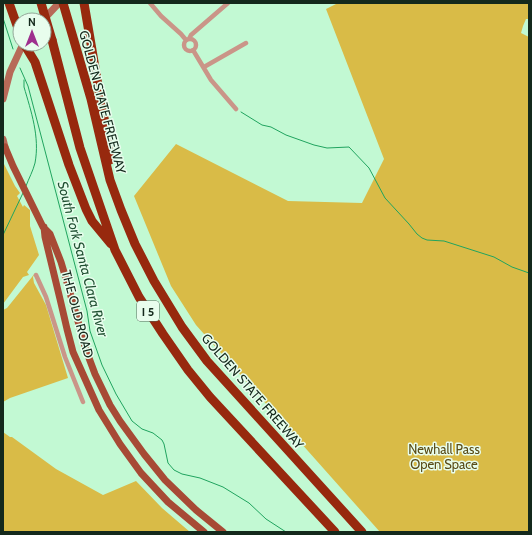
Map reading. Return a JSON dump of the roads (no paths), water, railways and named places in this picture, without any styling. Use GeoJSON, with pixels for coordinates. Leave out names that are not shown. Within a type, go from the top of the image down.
{"type":"FeatureCollection","features":[{"type":"Feature","properties":{"kind":"highway","name":"I 5"},"geometry":{"type":"LineString","coordinates":[[41,3],[80,148],[115,250],[140,297],[188,370],[335,532]]}},
{"type":"Feature","properties":{"kind":"highway","name":"GOLDEN STATE FREEWAY"},"geometry":{"type":"LineString","coordinates":[[64,3],[68,22],[91,99],[110,180],[135,244],[154,281],[182,327],[207,361],[362,532]]}},
{"type":"Feature","properties":{"kind":"highway"},"geometry":{"type":"LineString","coordinates":[[84,3],[106,128],[115,193]]}},
{"type":"Feature","properties":{"kind":"highway"},"geometry":{"type":"LineString","coordinates":[[28,52],[35,62],[69,165],[86,209],[92,222],[115,250]]}},
{"type":"Feature","properties":{"kind":"main road"},"geometry":{"type":"LineString","coordinates":[[51,12],[59,3]]}},
{"type":"Feature","properties":{"kind":"main road"},"geometry":{"type":"LineString","coordinates":[[3,99],[10,72],[19,52]]}},
{"type":"Feature","properties":{"kind":"main road"},"geometry":{"type":"LineString","coordinates":[[3,139],[4,147],[44,227]]}},
{"type":"Feature","properties":{"kind":"main road","name":"THE OLD ROAD"},"geometry":{"type":"LineString","coordinates":[[44,227],[50,234],[61,262],[86,350],[95,374],[110,405],[144,454],[165,480],[196,510],[223,532]]}},
{"type":"Feature","properties":{"kind":"main road","name":"THE OLD ROAD"},"geometry":{"type":"LineString","coordinates":[[44,227],[45,237],[73,352],[99,410],[120,444],[141,473],[168,502],[204,532]]}},
{"type":"Feature","properties":{"kind":"street"},"geometry":{"type":"LineString","coordinates":[[150,3],[161,16],[181,34],[188,40],[192,39],[195,42],[196,46],[193,50]]}},
{"type":"Feature","properties":{"kind":"street"},"geometry":{"type":"LineString","coordinates":[[193,50],[188,51],[185,48],[184,43],[191,35],[228,3]]}},
{"type":"Feature","properties":{"kind":"street"},"geometry":{"type":"LineString","coordinates":[[204,67],[246,43]]}},
{"type":"Feature","properties":{"kind":"street"},"geometry":{"type":"LineString","coordinates":[[193,50],[211,80],[236,109]]}},
{"type":"Feature","properties":{"kind":"street"},"geometry":{"type":"LineString","coordinates":[[36,275],[46,297],[65,357],[83,402]]}},
{"type":"Feature","properties":{"kind":"waterway","name":"South Fork Santa Clara River"},"geometry":{"type":"LineString","coordinates":[[3,18],[12,46]]}},
{"type":"Feature","properties":{"kind":"waterway","name":"South Fork Santa Clara River"},"geometry":{"type":"LineString","coordinates":[[20,68],[28,86],[87,311],[90,331],[102,365],[116,394],[132,421],[142,429],[153,433],[162,440],[168,463],[174,470],[223,487],[249,503],[266,519],[286,532]]}},
{"type":"Feature","properties":{"kind":"waterway"},"geometry":{"type":"LineString","coordinates":[[24,80],[24,87],[36,134],[35,163],[26,186]]}},
{"type":"Feature","properties":{"kind":"waterway"},"geometry":{"type":"LineString","coordinates":[[241,112],[262,125],[271,127],[286,135],[314,145],[327,148],[349,147],[369,168],[385,198],[422,238],[427,240],[444,241],[494,257],[512,267],[529,273]]}},
{"type":"Feature","properties":{"kind":"waterway"},"geometry":{"type":"LineString","coordinates":[[3,235],[23,193]]}},
{"type":"Feature","properties":{"kind":"park label","name":"Newhall Pass Open Space"},"geometry":{"type":"Point","coordinates":[444,456]}}]}
